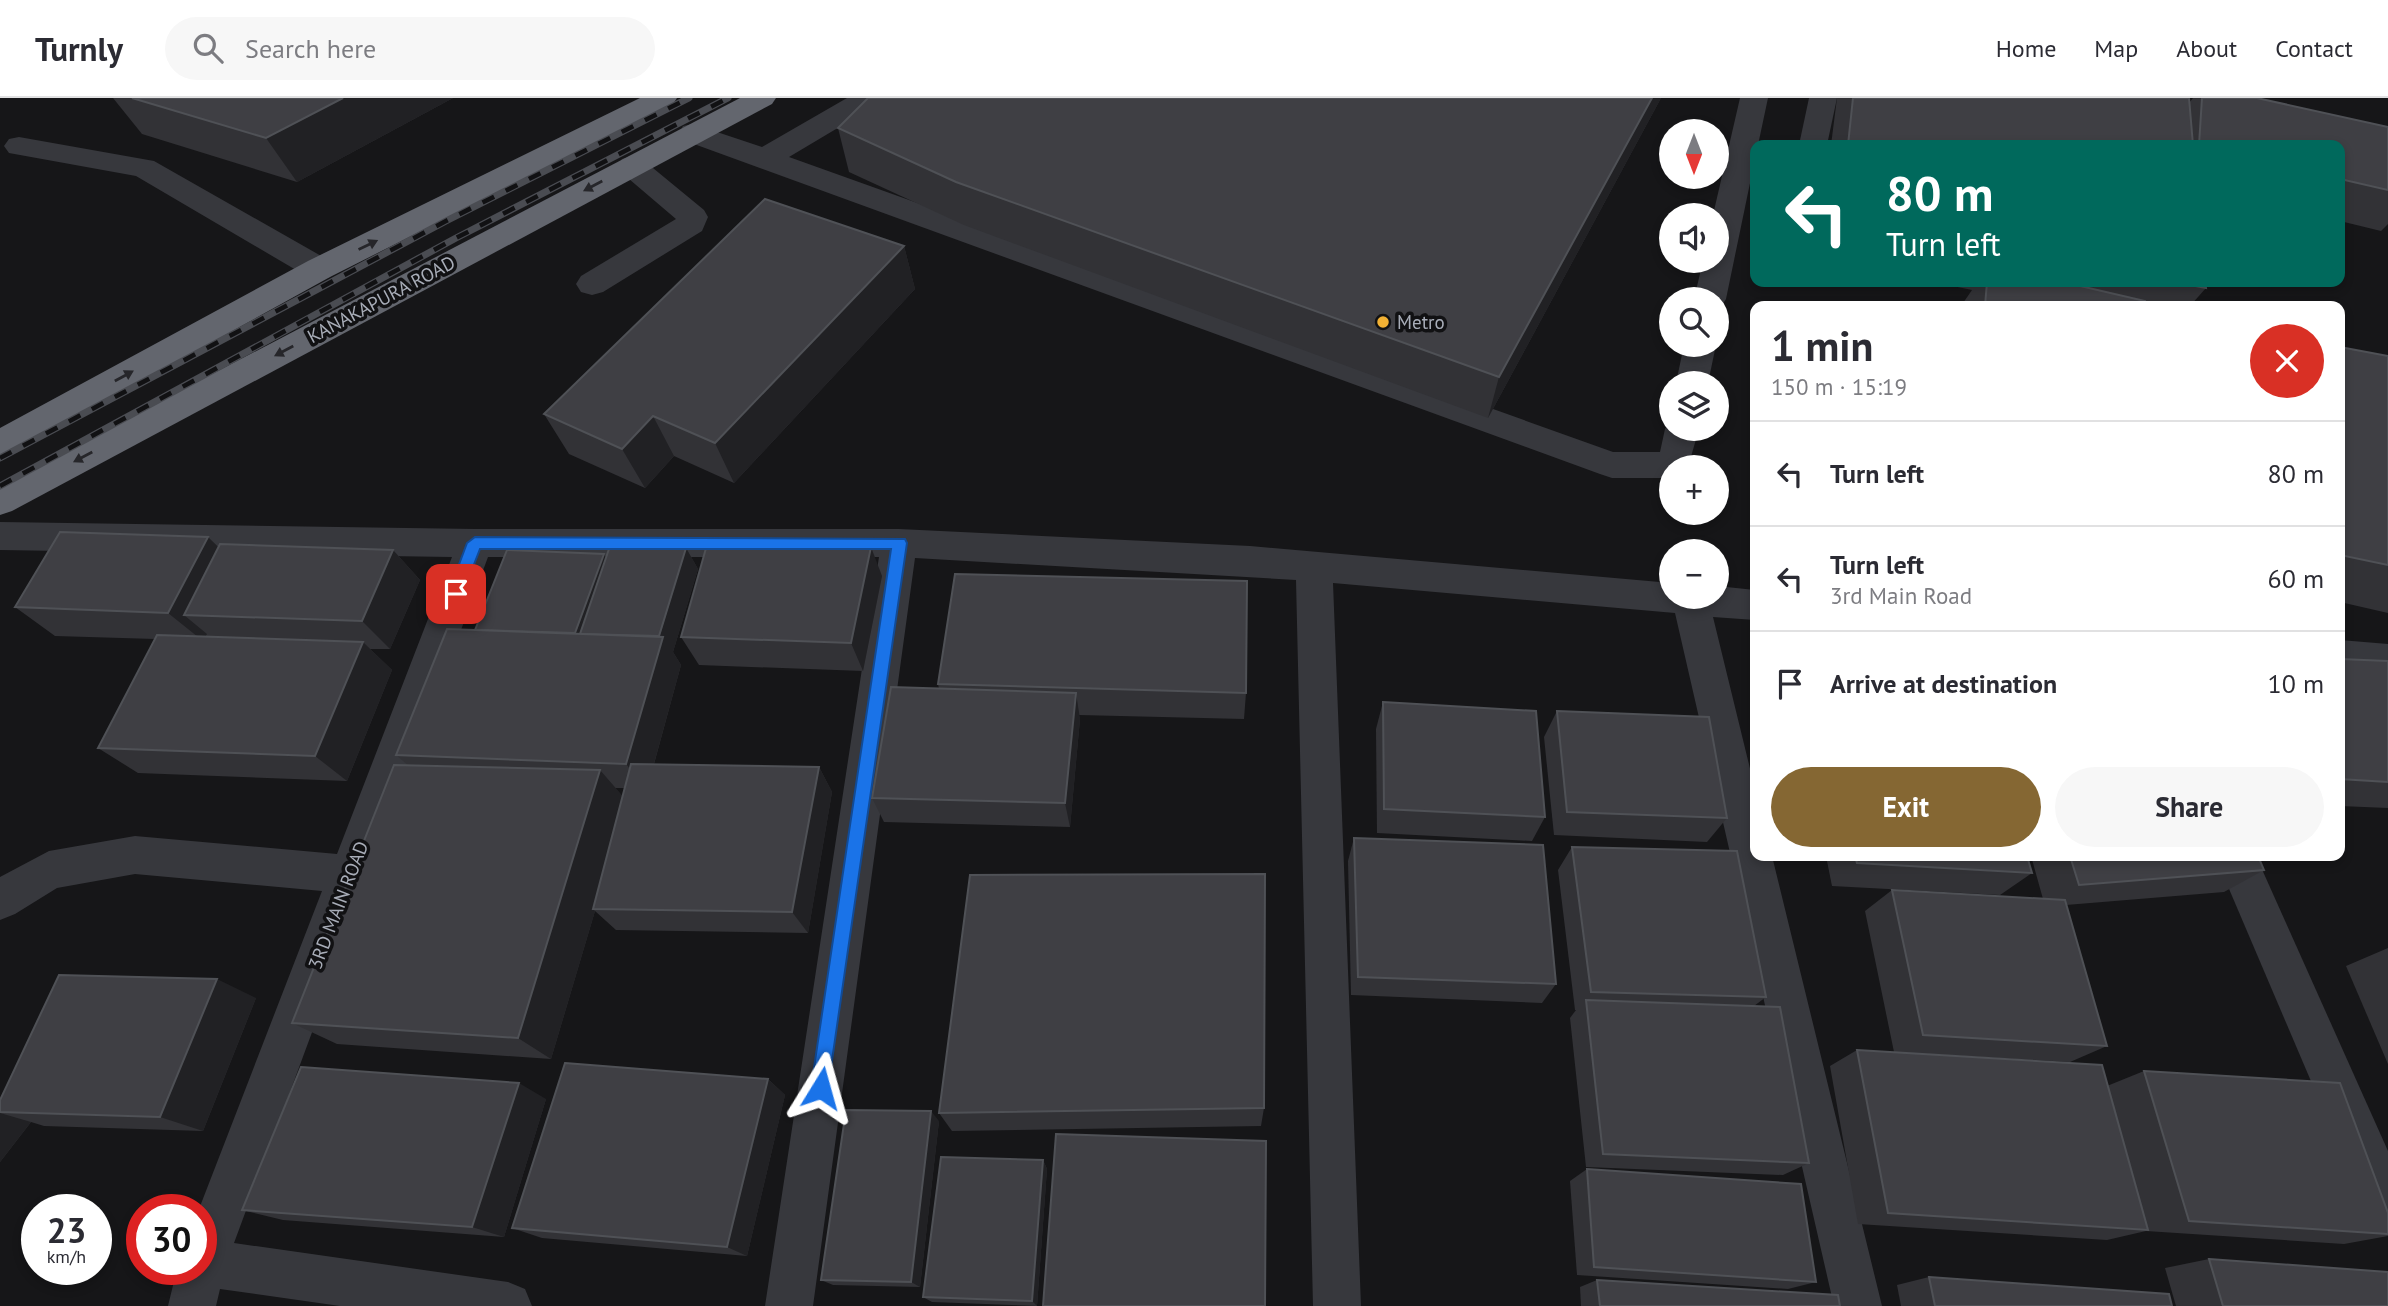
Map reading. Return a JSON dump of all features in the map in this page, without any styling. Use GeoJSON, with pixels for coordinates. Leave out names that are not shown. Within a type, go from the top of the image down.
{"type":"FeatureCollection","features":[{"type":"Feature","properties":{"kind":"highway"},"geometry":{"type":"LineString","coordinates":[[0,444],[319,269],[663,98]]}},
{"type":"Feature","properties":{"kind":"highway","name":"KANAKAPURA ROAD"},"geometry":{"type":"LineString","coordinates":[[0,502],[762,98]]}},
{"type":"Feature","properties":{"kind":"street"},"geometry":{"type":"LineString","coordinates":[[764,159],[868,98]]}},
{"type":"Feature","properties":{"kind":"street"},"geometry":{"type":"LineString","coordinates":[[1713,287],[1754,98]]}},
{"type":"Feature","properties":{"kind":"street"},"geometry":{"type":"LineString","coordinates":[[1814,140],[1823,98]]}},
{"type":"Feature","properties":{"kind":"street"},"geometry":{"type":"LineString","coordinates":[[693,133],[1612,465],[1671,465],[1675,460],[1679,441]]}},
{"type":"Feature","properties":{"kind":"street"},"geometry":{"type":"LineString","coordinates":[[19,146],[144,168],[319,269]]}},
{"type":"Feature","properties":{"kind":"street"},"geometry":{"type":"LineString","coordinates":[[592,284],[691,224],[693,217],[632,166]]}},
{"type":"Feature","properties":{"kind":"street"},"geometry":{"type":"LineString","coordinates":[[0,537],[475,543],[899,543],[1314,567],[1659,596]]}},
{"type":"Feature","properties":{"kind":"street","name":"3RD MAIN ROAD"},"geometry":{"type":"LineString","coordinates":[[217,1228],[475,543]]}},
{"type":"Feature","properties":{"kind":"street"},"geometry":{"type":"LineString","coordinates":[[789,1306],[899,543]]}},
{"type":"Feature","properties":{"kind":"street"},"geometry":{"type":"LineString","coordinates":[[1314,567],[1338,1306]]}},
{"type":"Feature","properties":{"kind":"street"},"geometry":{"type":"LineString","coordinates":[[1729,603],[1750,605]]}},
{"type":"Feature","properties":{"kind":"street"},"geometry":{"type":"LineString","coordinates":[[1692,609],[1750,852]]}},
{"type":"Feature","properties":{"kind":"street"},"geometry":{"type":"LineString","coordinates":[[2345,656],[2388,660]]}},
{"type":"Feature","properties":{"kind":"street"},"geometry":{"type":"LineString","coordinates":[[0,900],[49,870],[135,855],[350,874]]}},
{"type":"Feature","properties":{"kind":"street"},"geometry":{"type":"LineString","coordinates":[[1752,861],[1858,1306]]}},
{"type":"Feature","properties":{"kind":"street"},"geometry":{"type":"LineString","coordinates":[[2237,861],[2388,1205]]}},
{"type":"Feature","properties":{"kind":"street"},"geometry":{"type":"LineString","coordinates":[[217,1278],[508,1306]]}},
{"type":"Feature","properties":{"kind":"building"},"geometry":{"type":"Polygon","coordinates":[[[132,98],[343,98],[266,138],[132,98]]]}},
{"type":"Feature","properties":{"kind":"building","name":"Metro"},"geometry":{"type":"Polygon","coordinates":[[[868,98],[1652,98],[1499,377],[956,182],[838,128],[868,98]]]}},
{"type":"Feature","properties":{"kind":"building"},"geometry":{"type":"Polygon","coordinates":[[[1853,98],[2189,98],[2193,140],[1849,140],[1853,98]]]}},
{"type":"Feature","properties":{"kind":"building"},"geometry":{"type":"Polygon","coordinates":[[[2202,98],[2257,98],[2388,127],[2388,190],[2345,180],[2345,140],[2199,140],[2202,98]]]}},
{"type":"Feature","properties":{"kind":"building"},"geometry":{"type":"Polygon","coordinates":[[[765,199],[904,246],[715,443],[653,416],[622,449],[544,414],[765,199]]]}},
{"type":"Feature","properties":{"kind":"building"},"geometry":{"type":"Polygon","coordinates":[[[1987,287],[2085,287],[2145,301],[1985,301],[1987,287]]]}},
{"type":"Feature","properties":{"kind":"building"},"geometry":{"type":"Polygon","coordinates":[[[2345,348],[2388,356],[2388,565],[2345,556],[2345,348]]]}},
{"type":"Feature","properties":{"kind":"building"},"geometry":{"type":"Polygon","coordinates":[[[60,532],[208,537],[168,613],[15,607],[60,532]]]}},
{"type":"Feature","properties":{"kind":"building"},"geometry":{"type":"Polygon","coordinates":[[[708,541],[871,547],[851,643],[681,637],[708,541]]]}},
{"type":"Feature","properties":{"kind":"building"},"geometry":{"type":"Polygon","coordinates":[[[220,544],[393,550],[362,621],[184,615],[220,544]]]}},
{"type":"Feature","properties":{"kind":"building"},"geometry":{"type":"Polygon","coordinates":[[[610,546],[686,548],[659,636],[580,634],[610,546]]]}},
{"type":"Feature","properties":{"kind":"building"},"geometry":{"type":"Polygon","coordinates":[[[507,550],[604,554],[575,633],[475,630],[507,550]]]}},
{"type":"Feature","properties":{"kind":"building"},"geometry":{"type":"Polygon","coordinates":[[[955,574],[1247,581],[1246,693],[938,684],[955,574]]]}},
{"type":"Feature","properties":{"kind":"building"},"geometry":{"type":"Polygon","coordinates":[[[447,629],[663,637],[626,764],[396,755],[447,629]]]}},
{"type":"Feature","properties":{"kind":"building"},"geometry":{"type":"Polygon","coordinates":[[[157,635],[363,642],[315,756],[98,748],[157,635]]]}},
{"type":"Feature","properties":{"kind":"building"},"geometry":{"type":"Polygon","coordinates":[[[2345,659],[2388,661],[2388,782],[2345,779],[2345,659]]]}},
{"type":"Feature","properties":{"kind":"building"},"geometry":{"type":"Polygon","coordinates":[[[891,687],[1076,693],[1065,803],[872,798],[891,687]]]}},
{"type":"Feature","properties":{"kind":"building"},"geometry":{"type":"Polygon","coordinates":[[[1383,702],[1536,711],[1545,817],[1384,809],[1383,702]]]}},
{"type":"Feature","properties":{"kind":"building"},"geometry":{"type":"Polygon","coordinates":[[[1557,711],[1709,717],[1727,818],[1567,812],[1557,711]]]}},
{"type":"Feature","properties":{"kind":"building"},"geometry":{"type":"Polygon","coordinates":[[[631,764],[819,767],[792,912],[593,909],[631,764]]]}},
{"type":"Feature","properties":{"kind":"building"},"geometry":{"type":"Polygon","coordinates":[[[394,765],[600,770],[518,1038],[292,1023],[394,765]]]}},
{"type":"Feature","properties":{"kind":"building"},"geometry":{"type":"Polygon","coordinates":[[[1354,838],[1543,845],[1556,984],[1358,977],[1354,838]]]}},
{"type":"Feature","properties":{"kind":"building"},"geometry":{"type":"Polygon","coordinates":[[[1572,847],[1737,851],[1766,997],[1591,992],[1572,847]]]}},
{"type":"Feature","properties":{"kind":"building"},"geometry":{"type":"Polygon","coordinates":[[[2028,861],[2032,873],[1857,863],[2028,861]]]}},
{"type":"Feature","properties":{"kind":"building"},"geometry":{"type":"Polygon","coordinates":[[[2072,861],[2260,861],[2264,870],[2079,885],[2072,861]]]}},
{"type":"Feature","properties":{"kind":"building"},"geometry":{"type":"Polygon","coordinates":[[[1265,874],[1264,1108],[939,1113],[970,875],[1265,874]]]}},
{"type":"Feature","properties":{"kind":"building"},"geometry":{"type":"Polygon","coordinates":[[[1892,890],[2065,900],[2107,1046],[1923,1035],[1892,890]]]}},
{"type":"Feature","properties":{"kind":"building"},"geometry":{"type":"Polygon","coordinates":[[[59,975],[217,979],[160,1117],[0,1112],[0,1100],[59,975]]]}},
{"type":"Feature","properties":{"kind":"building"},"geometry":{"type":"Polygon","coordinates":[[[1586,1000],[1780,1007],[1809,1163],[1603,1154],[1586,1000]]]}},
{"type":"Feature","properties":{"kind":"building"},"geometry":{"type":"Polygon","coordinates":[[[1857,1050],[2102,1065],[2148,1230],[1888,1213],[1857,1050]]]}},
{"type":"Feature","properties":{"kind":"building"},"geometry":{"type":"Polygon","coordinates":[[[565,1063],[768,1079],[727,1247],[512,1228],[565,1063]]]}},
{"type":"Feature","properties":{"kind":"building"},"geometry":{"type":"Polygon","coordinates":[[[301,1067],[519,1083],[472,1227],[242,1210],[301,1067]]]}},
{"type":"Feature","properties":{"kind":"building"},"geometry":{"type":"Polygon","coordinates":[[[2144,1071],[2340,1083],[2388,1213],[2388,1234],[2189,1221],[2144,1071]]]}},
{"type":"Feature","properties":{"kind":"building"},"geometry":{"type":"Polygon","coordinates":[[[846,1110],[931,1111],[911,1282],[821,1280],[846,1110]]]}},
{"type":"Feature","properties":{"kind":"building"},"geometry":{"type":"Polygon","coordinates":[[[1056,1134],[1266,1141],[1265,1306],[1043,1306],[1056,1134]]]}},
{"type":"Feature","properties":{"kind":"building"},"geometry":{"type":"Polygon","coordinates":[[[941,1157],[1043,1160],[1032,1301],[923,1297],[941,1157]]]}},
{"type":"Feature","properties":{"kind":"building"},"geometry":{"type":"Polygon","coordinates":[[[1587,1169],[1801,1184],[1816,1282],[1594,1267],[1587,1169]]]}},
{"type":"Feature","properties":{"kind":"building"},"geometry":{"type":"Polygon","coordinates":[[[2209,1259],[2388,1272],[2388,1306],[2223,1306],[2209,1259]]]}},
{"type":"Feature","properties":{"kind":"building"},"geometry":{"type":"Polygon","coordinates":[[[1929,1277],[2169,1294],[2172,1306],[1935,1306],[1929,1277]]]}},
{"type":"Feature","properties":{"kind":"building"},"geometry":{"type":"Polygon","coordinates":[[[1597,1280],[1838,1295],[1840,1306],[1600,1306],[1597,1280]]]}},
{"type":"Feature","properties":{"kind":"railway"},"geometry":{"type":"LineString","coordinates":[[0,458],[446,221],[689,98]]}},
{"type":"Feature","properties":{"kind":"railway"},"geometry":{"type":"LineString","coordinates":[[0,486],[456,238],[728,98]]}},
{"type":"Feature","properties":{"kind":"place","name":"Metro"},"geometry":{"type":"Point","coordinates":[1383,322]}},
{"type":"Feature","properties":{"kind":"route"},"geometry":{"type":"LineString","coordinates":[[456,594],[475,543],[899,543],[821,1088]]}}]}
